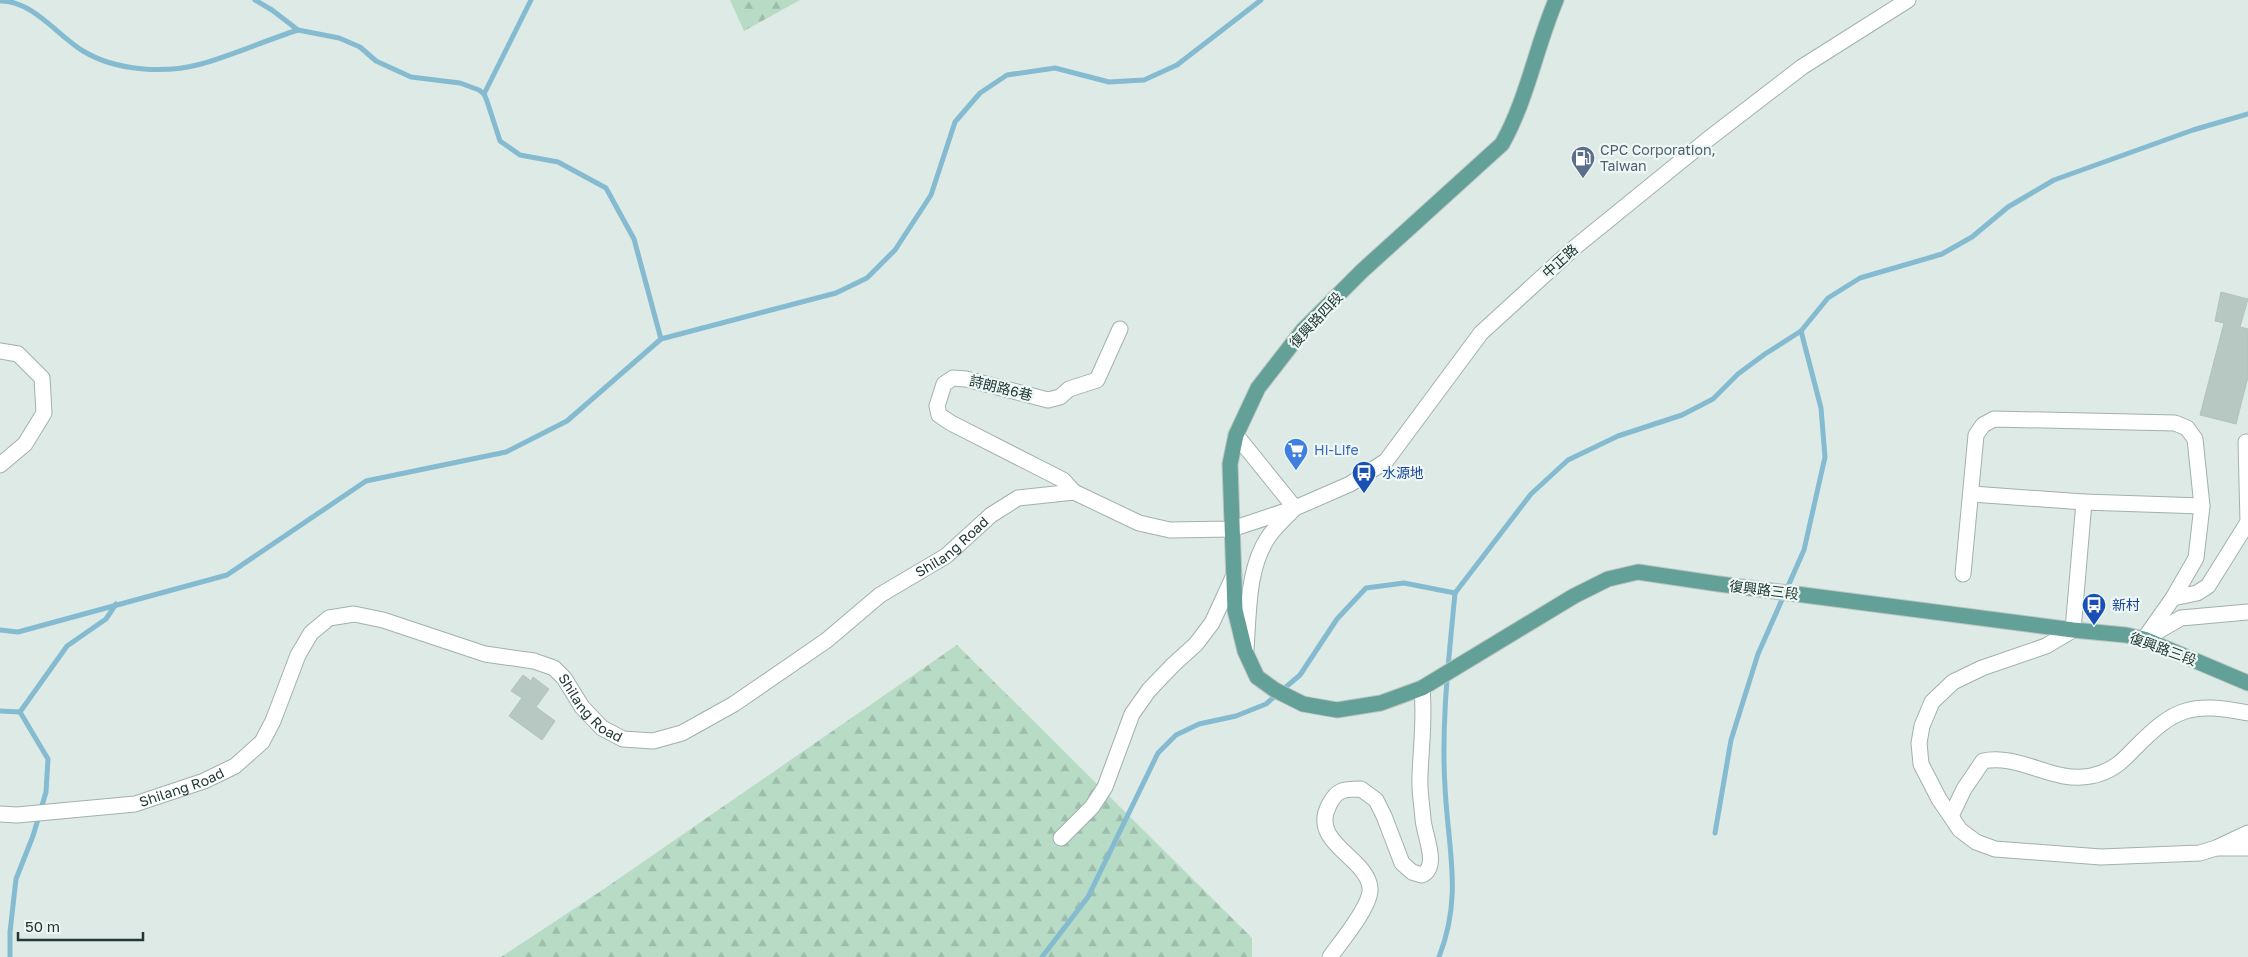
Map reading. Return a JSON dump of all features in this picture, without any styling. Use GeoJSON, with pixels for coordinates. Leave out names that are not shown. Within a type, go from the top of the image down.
{"type":"FeatureCollection","features":[{"type":"Feature","properties":{"kind":"main road","name":"復興路四段"},"geometry":{"type":"LineString","coordinates":[[1303,704],[1275,690],[1257,677],[1245,652],[1236,610],[1232,529],[1230,464],[1236,435],[1258,388],[1304,330],[1362,272],[1502,144],[1516,120],[1542,33],[1556,0]]}},
{"type":"Feature","properties":{"kind":"main road","name":"復興路三段"},"geometry":{"type":"LineString","coordinates":[[1303,704],[1337,710],[1381,703],[1422,688],[1574,596],[1608,579],[1638,572],[2073,630],[2126,635],[2144,639],[2248,683]]}},
{"type":"Feature","properties":{"kind":"street","name":"中正路"},"geometry":{"type":"LineString","coordinates":[[1232,529],[1295,508],[1350,484],[1386,461],[1481,333],[1574,248],[1707,140],[1802,67],[1886,6],[1908,0]]}},
{"type":"Feature","properties":{"kind":"street","name":"詩朗路6巷"},"geometry":{"type":"LineString","coordinates":[[1074,492],[1063,480],[951,423],[939,415],[936,406],[944,384],[953,378],[966,379],[1048,400],[1060,397],[1069,389],[1097,380],[1120,329]]}},
{"type":"Feature","properties":{"kind":"street"},"geometry":{"type":"LineString","coordinates":[[0,351],[18,354],[42,378],[44,413],[25,444],[0,465]]}},
{"type":"Feature","properties":{"kind":"street"},"geometry":{"type":"LineString","coordinates":[[1963,574],[1972,494],[1976,435],[1984,425],[1994,419],[2175,423],[2187,428],[2195,439],[2202,506],[2196,558],[2173,598],[2144,639]]}},
{"type":"Feature","properties":{"kind":"street"},"geometry":{"type":"LineString","coordinates":[[1236,435],[1295,508],[1269,536],[1257,559],[1245,652]]}},
{"type":"Feature","properties":{"kind":"street"},"geometry":{"type":"LineString","coordinates":[[2173,598],[2196,593],[2208,586],[2248,522],[2246,442]]}},
{"type":"Feature","properties":{"kind":"street"},"geometry":{"type":"LineString","coordinates":[[1074,492],[1139,523],[1170,530],[1232,529]]}},
{"type":"Feature","properties":{"kind":"street","name":"Shilang Road"},"geometry":{"type":"LineString","coordinates":[[0,814],[17,815],[135,804],[204,781],[235,766],[262,742],[274,721],[298,655],[311,633],[329,618],[354,614],[383,620],[485,654],[534,662],[554,668],[564,678],[582,707],[602,728],[623,739],[653,741],[682,733],[734,704],[827,640],[880,595],[946,556],[991,514],[1018,498],[1074,492]]}},
{"type":"Feature","properties":{"kind":"street"},"geometry":{"type":"LineString","coordinates":[[1972,494],[2084,502],[2202,506]]}},
{"type":"Feature","properties":{"kind":"street"},"geometry":{"type":"LineString","coordinates":[[2084,502],[2073,630],[2046,646],[1982,668],[1953,682],[1932,702],[1922,726],[1918,743],[1921,764],[1939,799],[1960,830],[1976,842],[1995,849],[2101,856],[2200,853],[2216,848],[2248,833]]}},
{"type":"Feature","properties":{"kind":"street"},"geometry":{"type":"LineString","coordinates":[[1061,838],[1092,808],[1104,787],[1132,714],[1149,690],[1196,644],[1212,622],[1234,575]]}},
{"type":"Feature","properties":{"kind":"street"},"geometry":{"type":"LineString","coordinates":[[2144,639],[2181,618],[2248,612]]}},
{"type":"Feature","properties":{"kind":"street"},"geometry":{"type":"LineString","coordinates":[[1330,957],[1368,900],[1371,889],[1366,874],[1330,838],[1325,823],[1327,808],[1334,795],[1346,789],[1360,788],[1376,800],[1402,863],[1412,872],[1422,875],[1431,866],[1423,825],[1420,777],[1424,728],[1422,688]]}},
{"type":"Feature","properties":{"kind":"street"},"geometry":{"type":"LineString","coordinates":[[1951,816],[1974,771],[1983,761],[1995,758],[2068,777],[2090,776],[2110,771],[2158,725],[2176,714],[2200,707],[2248,713]]}},
{"type":"Feature","properties":{"kind":"street"},"geometry":{"type":"LineString","coordinates":[[2216,848],[2248,848]]}},
{"type":"Feature","properties":{"kind":"green space"},"geometry":{"type":"Polygon","coordinates":[[[730,0],[800,0],[744,31],[730,0]]]}},
{"type":"Feature","properties":{"kind":"green space"},"geometry":{"type":"Polygon","coordinates":[[[957,645],[1252,938],[1252,957],[501,957],[601,891],[957,645]]]}},
{"type":"Feature","properties":{"kind":"building"},"geometry":{"type":"Polygon","coordinates":[[[2221,292],[2248,299],[2240,327],[2248,329],[2248,377],[2236,424],[2200,415],[2224,323],[2215,321],[2221,292]]]}},
{"type":"Feature","properties":{"kind":"building"},"geometry":{"type":"Polygon","coordinates":[[[523,675],[531,681],[533,677],[549,689],[536,707],[555,721],[542,740],[509,716],[522,698],[511,691],[523,675]]]}},
{"type":"Feature","properties":{"kind":"waterway"},"geometry":{"type":"LineString","coordinates":[[255,0],[272,10],[298,30],[339,38],[360,47],[376,61],[411,77],[460,83],[479,90],[484,94],[487,101],[500,141],[520,155],[558,162],[606,188],[634,239],[661,339]]}},
{"type":"Feature","properties":{"kind":"waterway"},"geometry":{"type":"LineString","coordinates":[[484,94],[531,0]]}},
{"type":"Feature","properties":{"kind":"waterway"},"geometry":{"type":"LineString","coordinates":[[0,630],[18,632],[227,575],[366,481],[506,452],[567,421],[661,339],[836,293],[867,278],[895,250],[931,195],[955,122],[980,93],[1007,75],[1055,68],[1109,82],[1144,80],[1177,65],[1261,0]]}},
{"type":"Feature","properties":{"kind":"waterway"},"geometry":{"type":"LineString","coordinates":[[0,1],[12,2],[34,12],[74,45],[96,58],[125,67],[141,69],[172,69],[201,64],[298,30]]}},
{"type":"Feature","properties":{"kind":"waterway"},"geometry":{"type":"LineString","coordinates":[[1042,957],[1088,897],[1158,753],[1176,735],[1199,724],[1236,716],[1266,704],[1300,675],[1337,619],[1366,588],[1404,583],[1455,593],[1531,494],[1568,460],[1618,436],[1682,415],[1713,399],[1738,374],[1801,331],[1828,298],[1860,278],[1942,254],[1972,237],[2008,207],[2054,180],[2193,130],[2248,114]]}},
{"type":"Feature","properties":{"kind":"waterway"},"geometry":{"type":"LineString","coordinates":[[1715,833],[1731,740],[1758,654],[1804,550],[1825,457],[1821,408],[1801,331]]}},
{"type":"Feature","properties":{"kind":"waterway"},"geometry":{"type":"LineString","coordinates":[[1439,957],[1446,935],[1452,893],[1451,852],[1445,787],[1444,738],[1446,690],[1455,593]]}},
{"type":"Feature","properties":{"kind":"waterway"},"geometry":{"type":"LineString","coordinates":[[0,711],[20,712],[67,646],[106,619],[116,604]]}},
{"type":"Feature","properties":{"kind":"waterway"},"geometry":{"type":"LineString","coordinates":[[10,957],[10,932],[16,879],[33,836],[46,792],[48,759],[20,712]]}},
{"type":"Feature","properties":{"kind":"place","name":"CPC Corporation, Taiwan"},"geometry":{"type":"Point","coordinates":[1583,179]}},
{"type":"Feature","properties":{"kind":"place","name":"Hi-Life"},"geometry":{"type":"Point","coordinates":[1296,471]}},
{"type":"Feature","properties":{"kind":"place","name":"水源地"},"geometry":{"type":"Point","coordinates":[1364,494]}},
{"type":"Feature","properties":{"kind":"place","name":"新村"},"geometry":{"type":"Point","coordinates":[2094,626]}}]}
